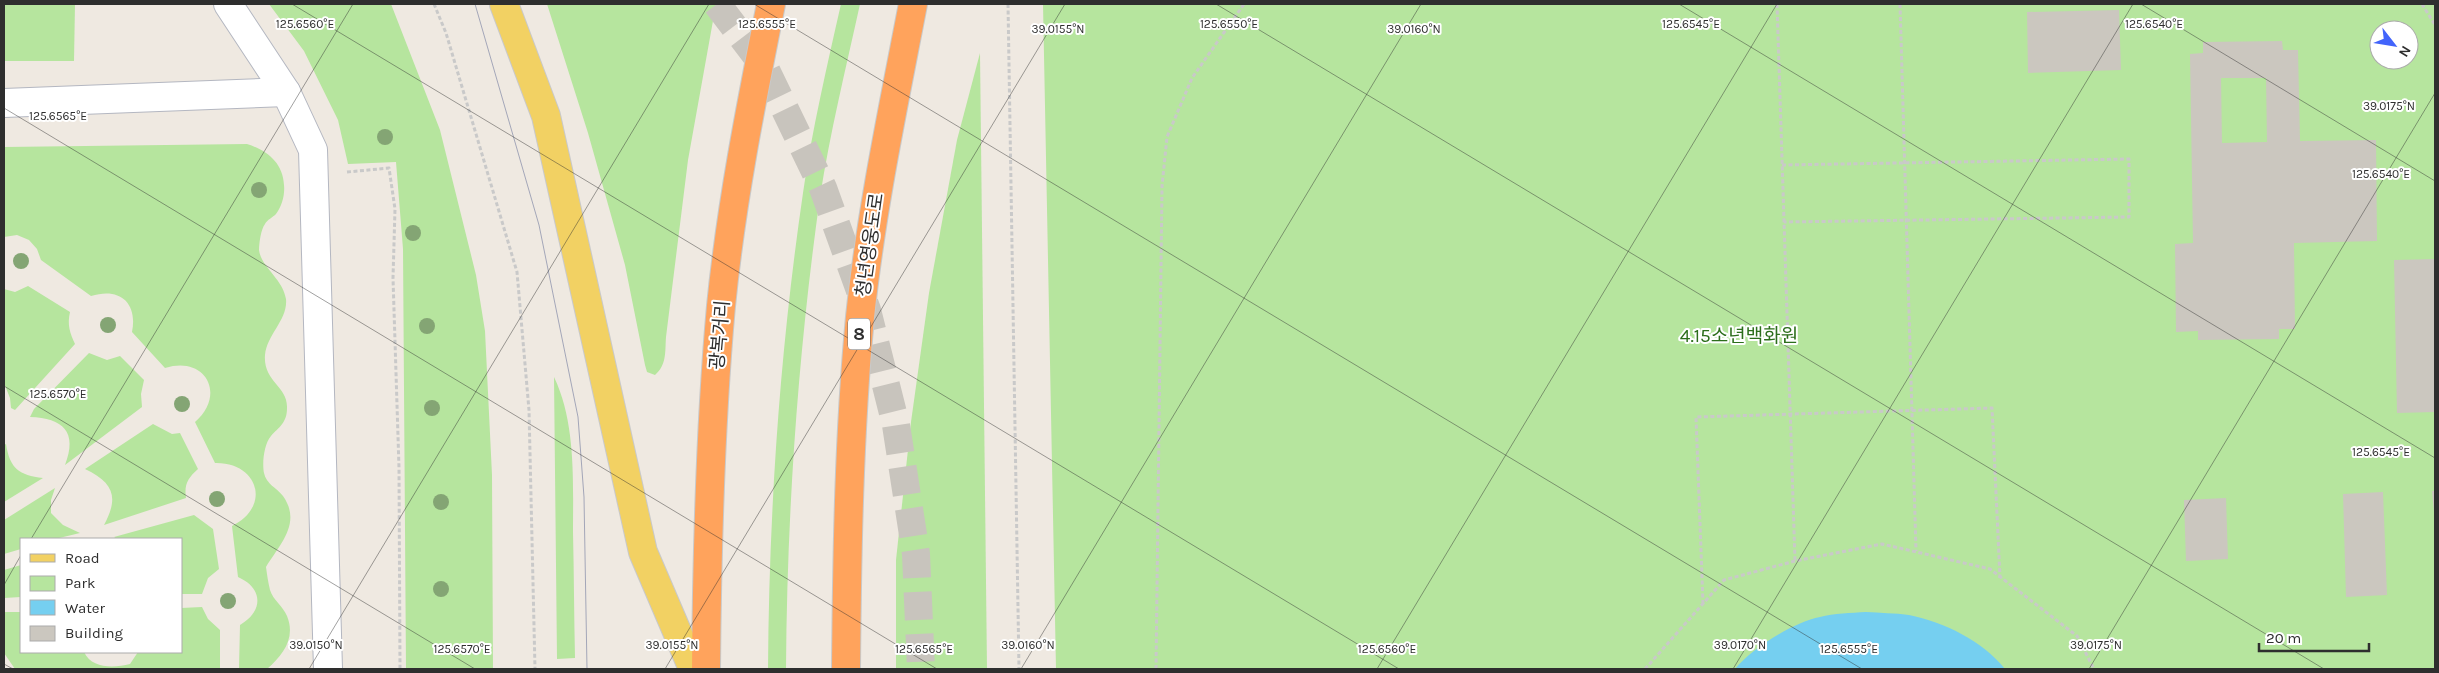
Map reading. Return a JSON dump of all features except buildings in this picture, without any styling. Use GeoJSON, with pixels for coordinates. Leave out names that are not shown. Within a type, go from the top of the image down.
{"type":"FeatureCollection","features":[{"type":"Feature","properties":{"kind":"highway","name":"광복거리"},"geometry":{"type":"LineString","coordinates":[[706,669],[708,502],[721,305],[745,131],[770,4]]}},
{"type":"Feature","properties":{"kind":"highway","name":"청년영웅도로"},"geometry":{"type":"LineString","coordinates":[[846,669],[847,507],[860,317],[883,155],[914,4]]}},
{"type":"Feature","properties":{"kind":"main road"},"geometry":{"type":"LineString","coordinates":[[504,4],[546,116],[643,552],[692,669]]}},
{"type":"Feature","properties":{"kind":"lane"},"geometry":{"type":"LineString","coordinates":[[228,4],[286,92],[313,150],[328,669]]}},
{"type":"Feature","properties":{"kind":"lane"},"geometry":{"type":"LineString","coordinates":[[4,103],[286,92]]}},
{"type":"Feature","properties":{"kind":"path"},"geometry":{"type":"LineString","coordinates":[[434,4],[446,33],[516,272],[529,410],[534,669]]}},
{"type":"Feature","properties":{"kind":"path"},"geometry":{"type":"LineString","coordinates":[[1008,4],[1019,669]]}},
{"type":"Feature","properties":{"kind":"path"},"geometry":{"type":"LineString","coordinates":[[1156,669],[1162,186],[1167,136],[1192,78],[1244,4]]}},
{"type":"Feature","properties":{"kind":"path"},"geometry":{"type":"LineString","coordinates":[[1778,4],[1795,562]]}},
{"type":"Feature","properties":{"kind":"path"},"geometry":{"type":"LineString","coordinates":[[1900,4],[1916,551]]}},
{"type":"Feature","properties":{"kind":"path"},"geometry":{"type":"LineString","coordinates":[[2422,4],[2435,25]]}},
{"type":"Feature","properties":{"kind":"path"},"geometry":{"type":"LineString","coordinates":[[1782,165],[2129,159],[2129,217],[1784,222]]}},
{"type":"Feature","properties":{"kind":"path"},"geometry":{"type":"LineString","coordinates":[[314,174],[389,168],[395,209],[393,278],[398,468],[400,669]]}},
{"type":"Feature","properties":{"kind":"path"},"geometry":{"type":"LineString","coordinates":[[1703,604],[1696,416],[1992,408],[2000,578]]}},
{"type":"Feature","properties":{"kind":"path"},"geometry":{"type":"LineString","coordinates":[[1645,669],[1724,580],[1795,562],[1882,544],[1990,570],[2076,636],[2094,669]]}},
{"type":"Feature","properties":{"kind":"green space"},"geometry":{"type":"Polygon","coordinates":[[[4,4],[75,4],[74,61],[4,61],[4,4]]]}},
{"type":"Feature","properties":{"kind":"green space"},"geometry":{"type":"Polygon","coordinates":[[[269,4],[391,4],[440,130],[476,275],[485,331],[492,475],[493,669],[406,669],[403,249],[396,162],[348,164],[338,120],[304,51],[269,4]]]}},
{"type":"Feature","properties":{"kind":"green space"},"geometry":{"type":"Polygon","coordinates":[[[547,4],[716,4],[688,160],[665,358],[662,367],[655,375],[647,372],[625,265],[588,133],[547,4]]]}},
{"type":"Feature","properties":{"kind":"green space"},"geometry":{"type":"Polygon","coordinates":[[[841,4],[860,4],[838,100],[824,173],[812,256],[791,492],[786,669],[768,669],[773,490],[788,311],[807,169],[820,98],[841,4]]]}},
{"type":"Feature","properties":{"kind":"green space","name":"4.15소년백화원"},"geometry":{"type":"Polygon","coordinates":[[[1043,4],[2435,4],[2435,669],[1056,669],[1043,4]]]}},
{"type":"Feature","properties":{"kind":"green space"},"geometry":{"type":"Polygon","coordinates":[[[980,53],[987,669],[896,669],[896,560],[911,422],[929,293],[957,140],[980,53]]]}},
{"type":"Feature","properties":{"kind":"green space"},"geometry":{"type":"Polygon","coordinates":[[[247,144],[267,154],[277,164],[283,177],[284,189],[283,200],[278,211],[264,226],[260,236],[259,247],[264,262],[281,285],[286,299],[284,314],[269,340],[265,364],[271,378],[284,394],[287,413],[282,424],[269,439],[263,459],[263,469],[269,483],[283,496],[290,515],[290,524],[283,542],[266,567],[271,594],[287,616],[290,632],[283,652],[267,669],[239,669],[240,625],[253,613],[257,607],[257,600],[256,593],[252,587],[238,577],[232,526],[245,518],[252,508],[256,497],[255,487],[250,477],[241,470],[230,465],[215,463],[195,422],[205,411],[209,400],[210,389],[207,380],[201,372],[191,367],[179,365],[165,368],[132,332],[132,312],[124,299],[110,294],[91,296],[41,260],[37,249],[29,240],[17,235],[4,237],[4,147],[247,144]]]}},
{"type":"Feature","properties":{"kind":"green space"},"geometry":{"type":"Polygon","coordinates":[[[28,286],[70,312],[70,329],[75,344],[15,410],[11,408],[10,398],[4,383],[4,289],[15,292],[28,286]]]}},
{"type":"Feature","properties":{"kind":"green space"},"geometry":{"type":"Polygon","coordinates":[[[89,353],[107,360],[120,356],[144,380],[141,394],[142,407],[65,465],[70,444],[65,429],[51,420],[30,417],[34,409],[89,353]]]}},
{"type":"Feature","properties":{"kind":"green space"},"geometry":{"type":"Polygon","coordinates":[[[554,377],[566,413],[572,453],[575,658],[557,659],[554,377]]]}},
{"type":"Feature","properties":{"kind":"green space"},"geometry":{"type":"Polygon","coordinates":[[[153,424],[172,434],[180,433],[198,469],[188,482],[186,498],[104,525],[111,506],[111,492],[108,485],[95,474],[85,469],[153,424]]]}},
{"type":"Feature","properties":{"kind":"green space"},"geometry":{"type":"Polygon","coordinates":[[[6,444],[10,459],[17,469],[22,473],[43,478],[4,502],[4,445],[6,444]]]}},
{"type":"Feature","properties":{"kind":"green space"},"geometry":{"type":"Polygon","coordinates":[[[55,488],[51,500],[51,513],[63,525],[80,533],[59,538],[20,538],[20,549],[4,554],[4,520],[55,488]]]}},
{"type":"Feature","properties":{"kind":"green space"},"geometry":{"type":"Polygon","coordinates":[[[194,515],[213,529],[219,569],[208,578],[202,594],[182,594],[182,538],[114,537],[194,515]]]}},
{"type":"Feature","properties":{"kind":"green space"},"geometry":{"type":"Polygon","coordinates":[[[20,565],[20,597],[4,598],[4,570],[20,565]]]}},
{"type":"Feature","properties":{"kind":"green space"},"geometry":{"type":"Polygon","coordinates":[[[202,607],[208,619],[220,630],[220,669],[15,669],[4,653],[4,612],[20,612],[20,653],[85,653],[92,662],[104,666],[117,666],[130,664],[137,653],[182,653],[182,608],[202,607]]]}},
{"type":"Feature","properties":{"kind":"water"},"geometry":{"type":"Polygon","coordinates":[[[1866,612],[1909,615],[1936,622],[1974,641],[2005,669],[1735,669],[1742,661],[1774,637],[1798,624],[1825,616],[1866,612]]]}},
{"type":"Feature","properties":{"kind":"tunnel"},"geometry":{"type":"LineString","coordinates":[[717,4],[764,66],[823,188],[867,310],[896,425],[916,554],[921,669]]}},
{"type":"Feature","properties":{"kind":"tram line"},"geometry":{"type":"LineString","coordinates":[[475,4],[539,225],[578,417],[584,497],[587,669]]}}]}
